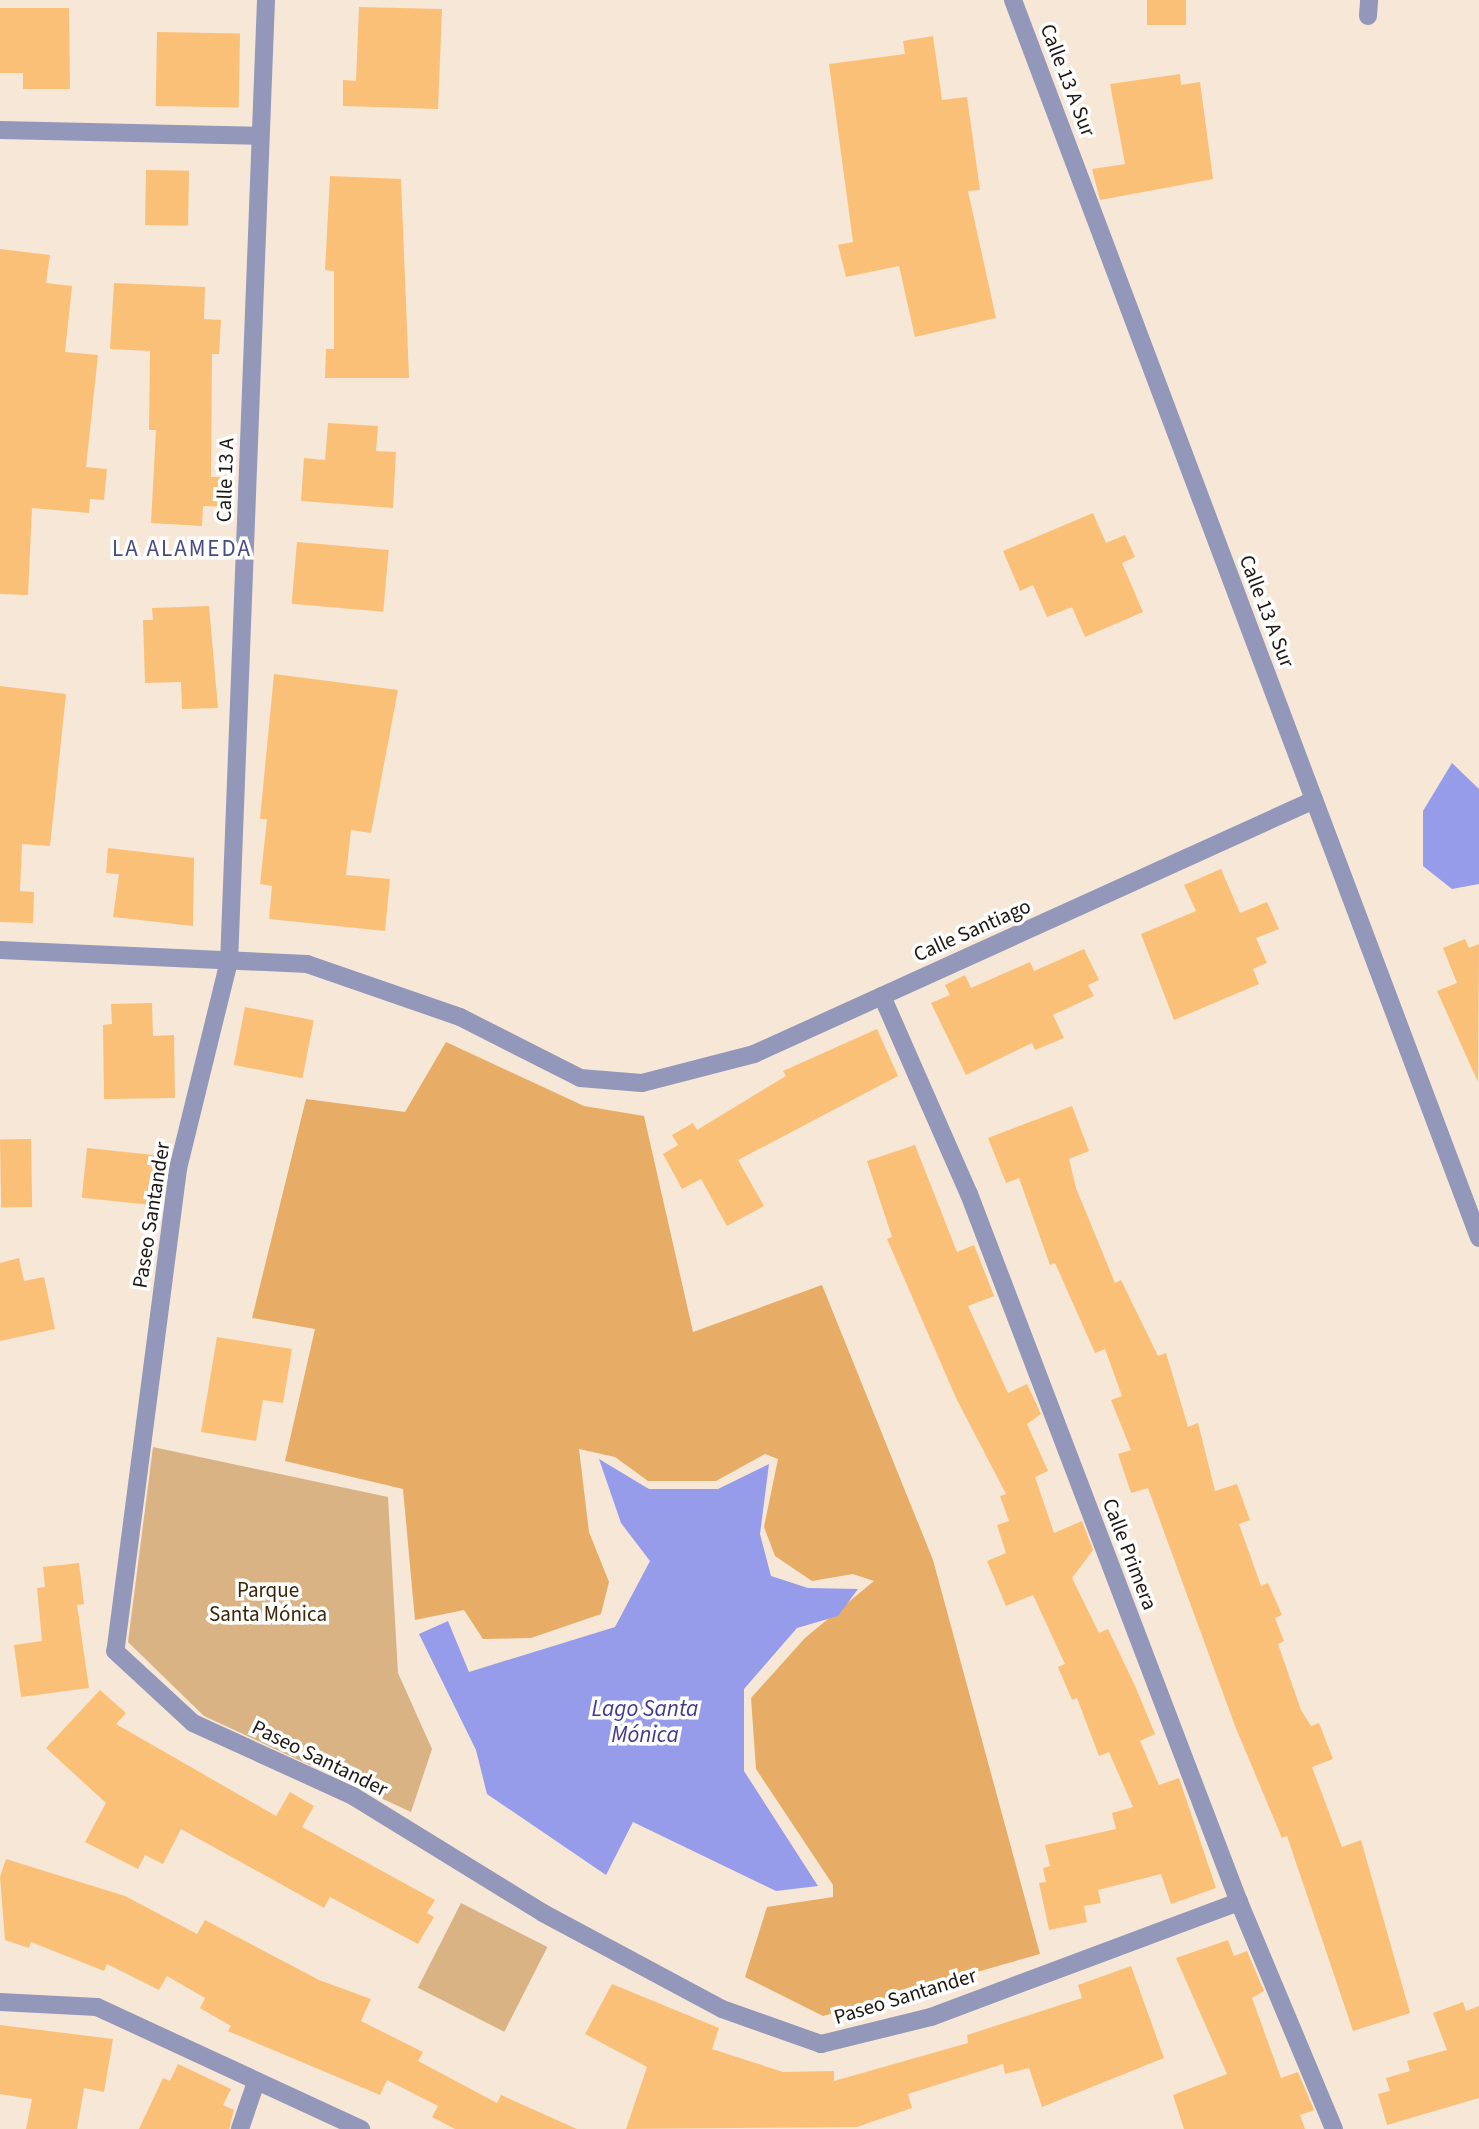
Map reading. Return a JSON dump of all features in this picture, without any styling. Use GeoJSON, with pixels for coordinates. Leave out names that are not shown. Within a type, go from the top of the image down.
{"type":"FeatureCollection","features":[{"type":"Feature","properties":{"kind":"street","name":"Calle 13 A"},"geometry":{"type":"LineString","coordinates":[[229,961],[266,0]]}},
{"type":"Feature","properties":{"kind":"street","name":"Calle 13 A Sur"},"geometry":{"type":"LineString","coordinates":[[1013,0],[1479,1238]]}},
{"type":"Feature","properties":{"kind":"street"},"geometry":{"type":"LineString","coordinates":[[0,130],[260,136]]}},
{"type":"Feature","properties":{"kind":"street","name":"Calle Santiago"},"geometry":{"type":"LineString","coordinates":[[0,950],[307,964],[460,1017],[580,1078],[642,1083],[754,1054],[1314,800]]}},
{"type":"Feature","properties":{"kind":"street","name":"Paseo Santander"},"geometry":{"type":"LineString","coordinates":[[229,961],[178,1169],[115,1651],[193,1723],[353,1796],[544,1913],[722,2009],[821,2044],[930,2017],[1239,1902]]}},
{"type":"Feature","properties":{"kind":"street","name":"Calle Primera"},"geometry":{"type":"LineString","coordinates":[[881,996],[969,1194],[1239,1902],[1334,2129]]}},
{"type":"Feature","properties":{"kind":"street"},"geometry":{"type":"LineString","coordinates":[[0,2002],[97,2007],[361,2129]]}},
{"type":"Feature","properties":{"kind":"street"},"geometry":{"type":"LineString","coordinates":[[240,2129],[256,2082]]}},
{"type":"Feature","properties":{"kind":"green space","name":"Parque Santa Mónica"},"geometry":{"type":"Polygon","coordinates":[[[153,1447],[388,1497],[398,1673],[432,1749],[411,1812],[204,1716],[128,1642],[153,1447]]]}},
{"type":"Feature","properties":{"kind":"green space"},"geometry":{"type":"Polygon","coordinates":[[[461,1903],[547,1947],[504,2032],[418,1988],[461,1903]]]}},
{"type":"Feature","properties":{"kind":"shaded area"},"geometry":{"type":"Polygon","coordinates":[[[446,1042],[584,1106],[644,1116],[693,1332],[822,1285],[933,1560],[1040,1954],[823,2016],[745,1977],[767,1907],[833,1897],[833,1885],[756,1769],[751,1698],[805,1638],[874,1581],[853,1574],[812,1581],[775,1556],[764,1527],[778,1459],[765,1454],[716,1481],[648,1481],[615,1457],[579,1449],[589,1532],[609,1582],[601,1614],[531,1638],[483,1639],[464,1610],[415,1620],[403,1489],[285,1461],[315,1329],[252,1318],[306,1099],[405,1112],[446,1042]]]}},
{"type":"Feature","properties":{"kind":"water"},"geometry":{"type":"Polygon","coordinates":[[[1452,763],[1479,789],[1479,884],[1452,889],[1423,866],[1423,811],[1452,763]]]}},
{"type":"Feature","properties":{"kind":"water","name":"Lago Santa Mónica"},"geometry":{"type":"Polygon","coordinates":[[[599,1459],[649,1489],[718,1489],[769,1464],[760,1534],[771,1576],[808,1588],[858,1589],[838,1616],[797,1628],[744,1689],[744,1771],[818,1886],[776,1891],[633,1822],[606,1875],[487,1794],[476,1750],[419,1634],[448,1621],[469,1672],[615,1627],[650,1561],[621,1523],[599,1459]]]}},
{"type":"Feature","properties":{"kind":"building"},"geometry":{"type":"Polygon","coordinates":[[[1147,0],[1186,0],[1186,25],[1147,25],[1147,0]]]}},
{"type":"Feature","properties":{"kind":"building"},"geometry":{"type":"Polygon","coordinates":[[[359,7],[442,9],[438,109],[343,106],[343,80],[356,81],[359,7]]]}},
{"type":"Feature","properties":{"kind":"building"},"geometry":{"type":"Polygon","coordinates":[[[0,8],[69,8],[70,89],[23,89],[23,73],[0,73],[0,8]]]}},
{"type":"Feature","properties":{"kind":"building"},"geometry":{"type":"Polygon","coordinates":[[[157,32],[240,33],[239,107],[156,106],[157,32]]]}},
{"type":"Feature","properties":{"kind":"building"},"geometry":{"type":"Polygon","coordinates":[[[933,36],[942,100],[967,97],[980,190],[968,191],[996,318],[915,337],[899,266],[846,277],[838,245],[853,242],[829,64],[905,54],[903,41],[933,36]]]}},
{"type":"Feature","properties":{"kind":"building"},"geometry":{"type":"Polygon","coordinates":[[[1180,74],[1181,85],[1200,82],[1213,179],[1100,200],[1092,169],[1125,164],[1110,84],[1180,74]]]}},
{"type":"Feature","properties":{"kind":"building"},"geometry":{"type":"Polygon","coordinates":[[[146,170],[189,171],[188,226],[145,225],[146,170]]]}},
{"type":"Feature","properties":{"kind":"building"},"geometry":{"type":"Polygon","coordinates":[[[330,176],[401,179],[409,378],[325,378],[326,349],[334,349],[334,271],[325,270],[330,176]]]}},
{"type":"Feature","properties":{"kind":"building"},"geometry":{"type":"Polygon","coordinates":[[[0,249],[50,255],[46,283],[72,286],[65,352],[98,355],[86,467],[107,469],[104,500],[90,499],[89,513],[32,508],[28,595],[0,594],[0,249]]]}},
{"type":"Feature","properties":{"kind":"building"},"geometry":{"type":"Polygon","coordinates":[[[114,283],[205,287],[204,319],[221,320],[219,354],[212,354],[211,477],[226,477],[225,507],[203,506],[202,526],[151,523],[156,430],[149,430],[150,351],[110,349],[114,283]]]}},
{"type":"Feature","properties":{"kind":"building"},"geometry":{"type":"Polygon","coordinates":[[[328,423],[378,426],[376,451],[396,452],[393,508],[301,501],[304,458],[325,460],[328,423]]]}},
{"type":"Feature","properties":{"kind":"building"},"geometry":{"type":"Polygon","coordinates":[[[1093,513],[1106,543],[1125,535],[1135,557],[1122,563],[1143,612],[1085,637],[1072,607],[1047,617],[1033,585],[1020,591],[1003,551],[1093,513]]]}},
{"type":"Feature","properties":{"kind":"building"},"geometry":{"type":"Polygon","coordinates":[[[297,542],[389,550],[383,612],[292,604],[297,542]]]}},
{"type":"Feature","properties":{"kind":"building"},"geometry":{"type":"Polygon","coordinates":[[[209,606],[218,708],[182,709],[181,682],[145,683],[143,620],[153,620],[152,608],[209,606]]]}},
{"type":"Feature","properties":{"kind":"building"},"geometry":{"type":"Polygon","coordinates":[[[274,674],[398,690],[371,833],[351,830],[346,875],[390,879],[385,931],[269,919],[272,886],[260,884],[267,819],[260,819],[274,674]]]}},
{"type":"Feature","properties":{"kind":"building"},"geometry":{"type":"Polygon","coordinates":[[[0,686],[66,694],[50,846],[22,844],[20,891],[34,892],[33,923],[0,922],[0,686]]]}},
{"type":"Feature","properties":{"kind":"building"},"geometry":{"type":"Polygon","coordinates":[[[108,848],[194,858],[193,926],[113,917],[119,874],[106,873],[108,848]]]}},
{"type":"Feature","properties":{"kind":"building"},"geometry":{"type":"Polygon","coordinates":[[[1221,869],[1240,913],[1267,902],[1279,929],[1256,938],[1267,963],[1253,969],[1259,984],[1174,1020],[1141,934],[1196,911],[1184,885],[1221,869]]]}},
{"type":"Feature","properties":{"kind":"building"},"geometry":{"type":"Polygon","coordinates":[[[1465,939],[1469,948],[1479,944],[1478,1082],[1437,991],[1457,983],[1443,948],[1465,939]]]}},
{"type":"Feature","properties":{"kind":"building"},"geometry":{"type":"Polygon","coordinates":[[[1084,949],[1099,980],[1088,985],[1094,996],[1053,1015],[1064,1038],[1035,1050],[1032,1043],[966,1075],[931,1003],[950,995],[945,985],[965,975],[971,988],[1030,962],[1034,971],[1084,949]]]}},
{"type":"Feature","properties":{"kind":"building"},"geometry":{"type":"Polygon","coordinates":[[[152,1003],[153,1036],[174,1035],[175,1098],[104,1099],[103,1025],[112,1024],[111,1004],[152,1003]]]}},
{"type":"Feature","properties":{"kind":"building"},"geometry":{"type":"Polygon","coordinates":[[[245,1007],[314,1020],[302,1078],[234,1065],[245,1007]]]}},
{"type":"Feature","properties":{"kind":"building"},"geometry":{"type":"Polygon","coordinates":[[[877,1029],[898,1076],[738,1160],[764,1206],[727,1226],[701,1179],[682,1189],[663,1154],[678,1145],[672,1135],[693,1123],[697,1130],[786,1076],[783,1071],[877,1029]]]}},
{"type":"Feature","properties":{"kind":"building"},"geometry":{"type":"Polygon","coordinates":[[[1072,1106],[1089,1151],[1069,1159],[1076,1188],[1115,1283],[1121,1280],[1158,1356],[1166,1353],[1188,1427],[1198,1423],[1215,1491],[1237,1484],[1250,1520],[1239,1524],[1261,1586],[1268,1583],[1282,1615],[1275,1618],[1284,1641],[1278,1644],[1301,1710],[1311,1726],[1319,1723],[1333,1759],[1312,1767],[1342,1847],[1361,1840],[1410,2013],[1353,2031],[1287,1836],[1282,1838],[1235,1726],[1148,1488],[1131,1493],[1118,1454],[1131,1450],[1111,1400],[1122,1396],[1105,1349],[1095,1353],[1055,1263],[1050,1265],[1019,1178],[1006,1183],[988,1138],[1072,1106]]]}},
{"type":"Feature","properties":{"kind":"building"},"geometry":{"type":"Polygon","coordinates":[[[31,1139],[32,1207],[1,1208],[0,1140],[31,1139]]]}},
{"type":"Feature","properties":{"kind":"building"},"geometry":{"type":"Polygon","coordinates":[[[915,1145],[957,1252],[974,1245],[994,1296],[968,1306],[1008,1393],[1027,1384],[1041,1414],[1027,1424],[1048,1471],[1035,1477],[1054,1533],[1082,1521],[1093,1550],[1072,1578],[1099,1633],[1108,1629],[1136,1688],[1155,1734],[1140,1741],[1159,1785],[1179,1778],[1216,1888],[1171,1904],[1161,1874],[1098,1890],[1101,1903],[1084,1906],[1087,1922],[1049,1930],[1039,1883],[1046,1882],[1043,1868],[1050,1866],[1045,1845],[1116,1829],[1112,1813],[1133,1807],[1109,1752],[1099,1756],[1077,1698],[1072,1700],[1058,1667],[1065,1664],[1033,1595],[1006,1606],[987,1561],[1006,1553],[997,1525],[1009,1521],[1000,1496],[1006,1494],[956,1398],[887,1239],[892,1237],[867,1161],[915,1145]]]}},
{"type":"Feature","properties":{"kind":"building"},"geometry":{"type":"Polygon","coordinates":[[[87,1148],[159,1156],[153,1205],[82,1198],[87,1148]]]}},
{"type":"Feature","properties":{"kind":"building"},"geometry":{"type":"Polygon","coordinates":[[[19,1258],[24,1281],[44,1277],[55,1329],[0,1341],[0,1263],[19,1258]]]}},
{"type":"Feature","properties":{"kind":"building"},"geometry":{"type":"Polygon","coordinates":[[[217,1337],[292,1349],[283,1403],[263,1400],[256,1441],[201,1432],[217,1337]]]}},
{"type":"Feature","properties":{"kind":"building"},"geometry":{"type":"Polygon","coordinates":[[[79,1563],[84,1604],[77,1605],[89,1688],[21,1697],[14,1645],[42,1641],[37,1588],[45,1587],[43,1567],[79,1563]]]}},
{"type":"Feature","properties":{"kind":"building"},"geometry":{"type":"Polygon","coordinates":[[[100,1690],[126,1713],[116,1724],[276,1816],[290,1792],[314,1806],[302,1827],[435,1900],[427,1913],[434,1917],[418,1944],[330,1897],[324,1908],[181,1829],[163,1864],[145,1855],[138,1869],[85,1842],[106,1803],[46,1748],[100,1690]]]}},
{"type":"Feature","properties":{"kind":"building"},"geometry":{"type":"Polygon","coordinates":[[[6,1859],[125,1896],[197,1934],[205,1920],[319,1980],[371,1999],[361,2021],[423,2052],[418,2061],[497,2103],[501,2095],[577,2129],[455,2129],[432,2117],[438,2106],[387,2080],[380,2095],[228,2031],[231,2026],[200,2008],[205,1998],[167,1976],[159,1990],[107,1964],[104,1971],[31,1942],[29,1948],[5,1940],[0,1877],[6,1859]]]}},
{"type":"Feature","properties":{"kind":"building"},"geometry":{"type":"Polygon","coordinates":[[[1228,1940],[1234,1956],[1247,1951],[1264,1991],[1252,1998],[1281,2078],[1298,2072],[1314,2110],[1300,2115],[1305,2129],[1184,2129],[1173,2095],[1227,2074],[1176,1958],[1228,1940]]]}},
{"type":"Feature","properties":{"kind":"building"},"geometry":{"type":"Polygon","coordinates":[[[1131,1966],[1164,2058],[1042,2107],[1029,2068],[1005,2074],[1003,2064],[908,2094],[912,2108],[857,2127],[626,2129],[647,2067],[585,2034],[612,1984],[719,2028],[712,2049],[783,2072],[834,2071],[834,2081],[968,2043],[967,2035],[1082,1998],[1078,1985],[1131,1966]]]}},
{"type":"Feature","properties":{"kind":"building"},"geometry":{"type":"Polygon","coordinates":[[[1463,2002],[1466,2011],[1479,2006],[1479,2098],[1387,2125],[1378,2094],[1390,2091],[1386,2078],[1410,2071],[1407,2061],[1447,2050],[1433,2013],[1463,2002]]]}},
{"type":"Feature","properties":{"kind":"building"},"geometry":{"type":"Polygon","coordinates":[[[0,2025],[113,2039],[104,2092],[84,2088],[77,2129],[26,2129],[32,2099],[0,2094],[0,2025]]]}},
{"type":"Feature","properties":{"kind":"building"},"geometry":{"type":"Polygon","coordinates":[[[178,2064],[231,2089],[223,2105],[234,2110],[229,2129],[139,2129],[163,2078],[170,2081],[178,2064]]]}},
{"type":"Feature","properties":{"kind":"district","name":"LA ALAMEDA"},"geometry":{"type":"Point","coordinates":[182,549]}}]}
